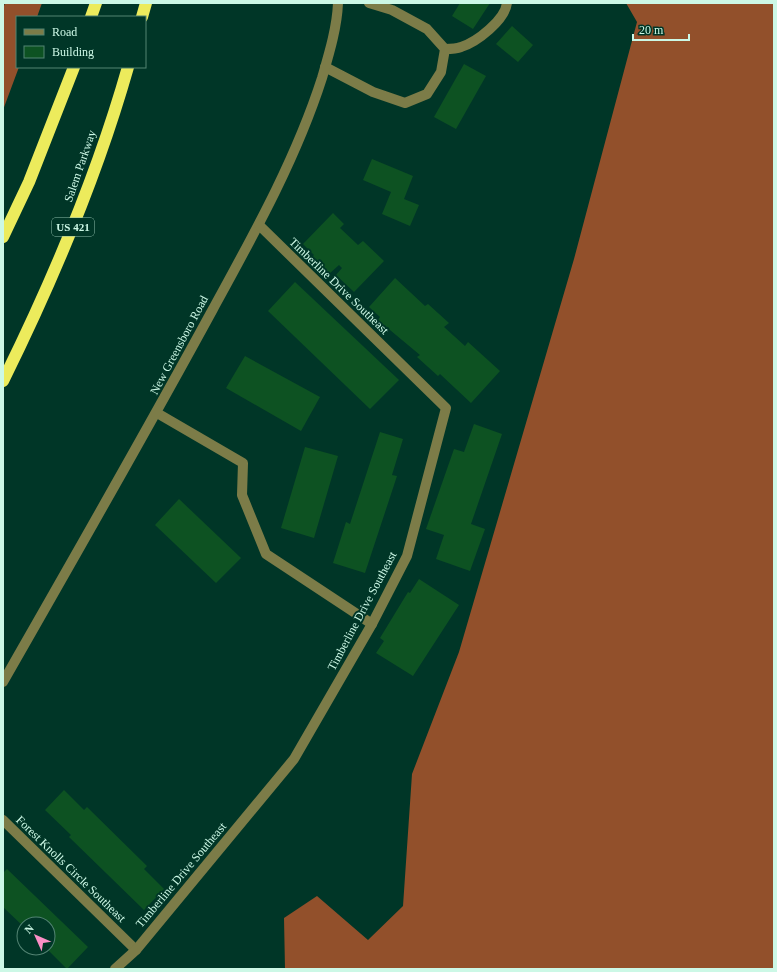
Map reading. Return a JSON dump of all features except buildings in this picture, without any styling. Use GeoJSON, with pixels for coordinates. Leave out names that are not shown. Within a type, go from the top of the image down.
{"type":"FeatureCollection","features":[{"type":"Feature","properties":{"kind":"highway"},"geometry":{"type":"LineString","coordinates":[[91,16],[96,3]]}},
{"type":"Feature","properties":{"kind":"highway"},"geometry":{"type":"LineString","coordinates":[[142,16],[146,3]]}},
{"type":"Feature","properties":{"kind":"highway"},"geometry":{"type":"LineString","coordinates":[[3,236],[32,175],[74,68]]}},
{"type":"Feature","properties":{"kind":"highway","name":"Salem Parkway"},"geometry":{"type":"LineString","coordinates":[[3,381],[57,266],[85,194],[128,68]]}},
{"type":"Feature","properties":{"kind":"street","name":"New Greensboro Road"},"geometry":{"type":"LineString","coordinates":[[3,682],[157,413],[259,225],[299,141],[325,67],[338,3]]}},
{"type":"Feature","properties":{"kind":"street"},"geometry":{"type":"LineString","coordinates":[[369,3],[392,10],[427,29],[445,49]]}},
{"type":"Feature","properties":{"kind":"street"},"geometry":{"type":"LineString","coordinates":[[445,49],[460,48],[487,32],[506,9],[507,3]]}},
{"type":"Feature","properties":{"kind":"street"},"geometry":{"type":"LineString","coordinates":[[325,67],[373,92],[405,103],[427,94],[441,72],[445,49]]}},
{"type":"Feature","properties":{"kind":"street","name":"Timberline Drive Southeast"},"geometry":{"type":"LineString","coordinates":[[136,950],[294,759],[372,624],[407,556],[446,408],[259,225]]}},
{"type":"Feature","properties":{"kind":"street"},"geometry":{"type":"LineString","coordinates":[[157,413],[243,463],[242,495],[266,554],[372,624]]}},
{"type":"Feature","properties":{"kind":"street","name":"Forest Knolls Circle Southeast"},"geometry":{"type":"LineString","coordinates":[[3,820],[136,950]]}},
{"type":"Feature","properties":{"kind":"street"},"geometry":{"type":"LineString","coordinates":[[115,969],[136,950]]}},
{"type":"Feature","properties":{"kind":"shaded area"},"geometry":{"type":"Polygon","coordinates":[[[5,3],[42,3],[37,16],[16,16],[16,68],[19,68],[3,110],[3,9],[5,3]]]}},
{"type":"Feature","properties":{"kind":"shaded area"},"geometry":{"type":"Polygon","coordinates":[[[626,3],[774,3],[774,969],[285,969],[284,918],[317,896],[368,940],[403,906],[412,774],[459,652],[574,259],[637,22],[626,3]]]}}]}
